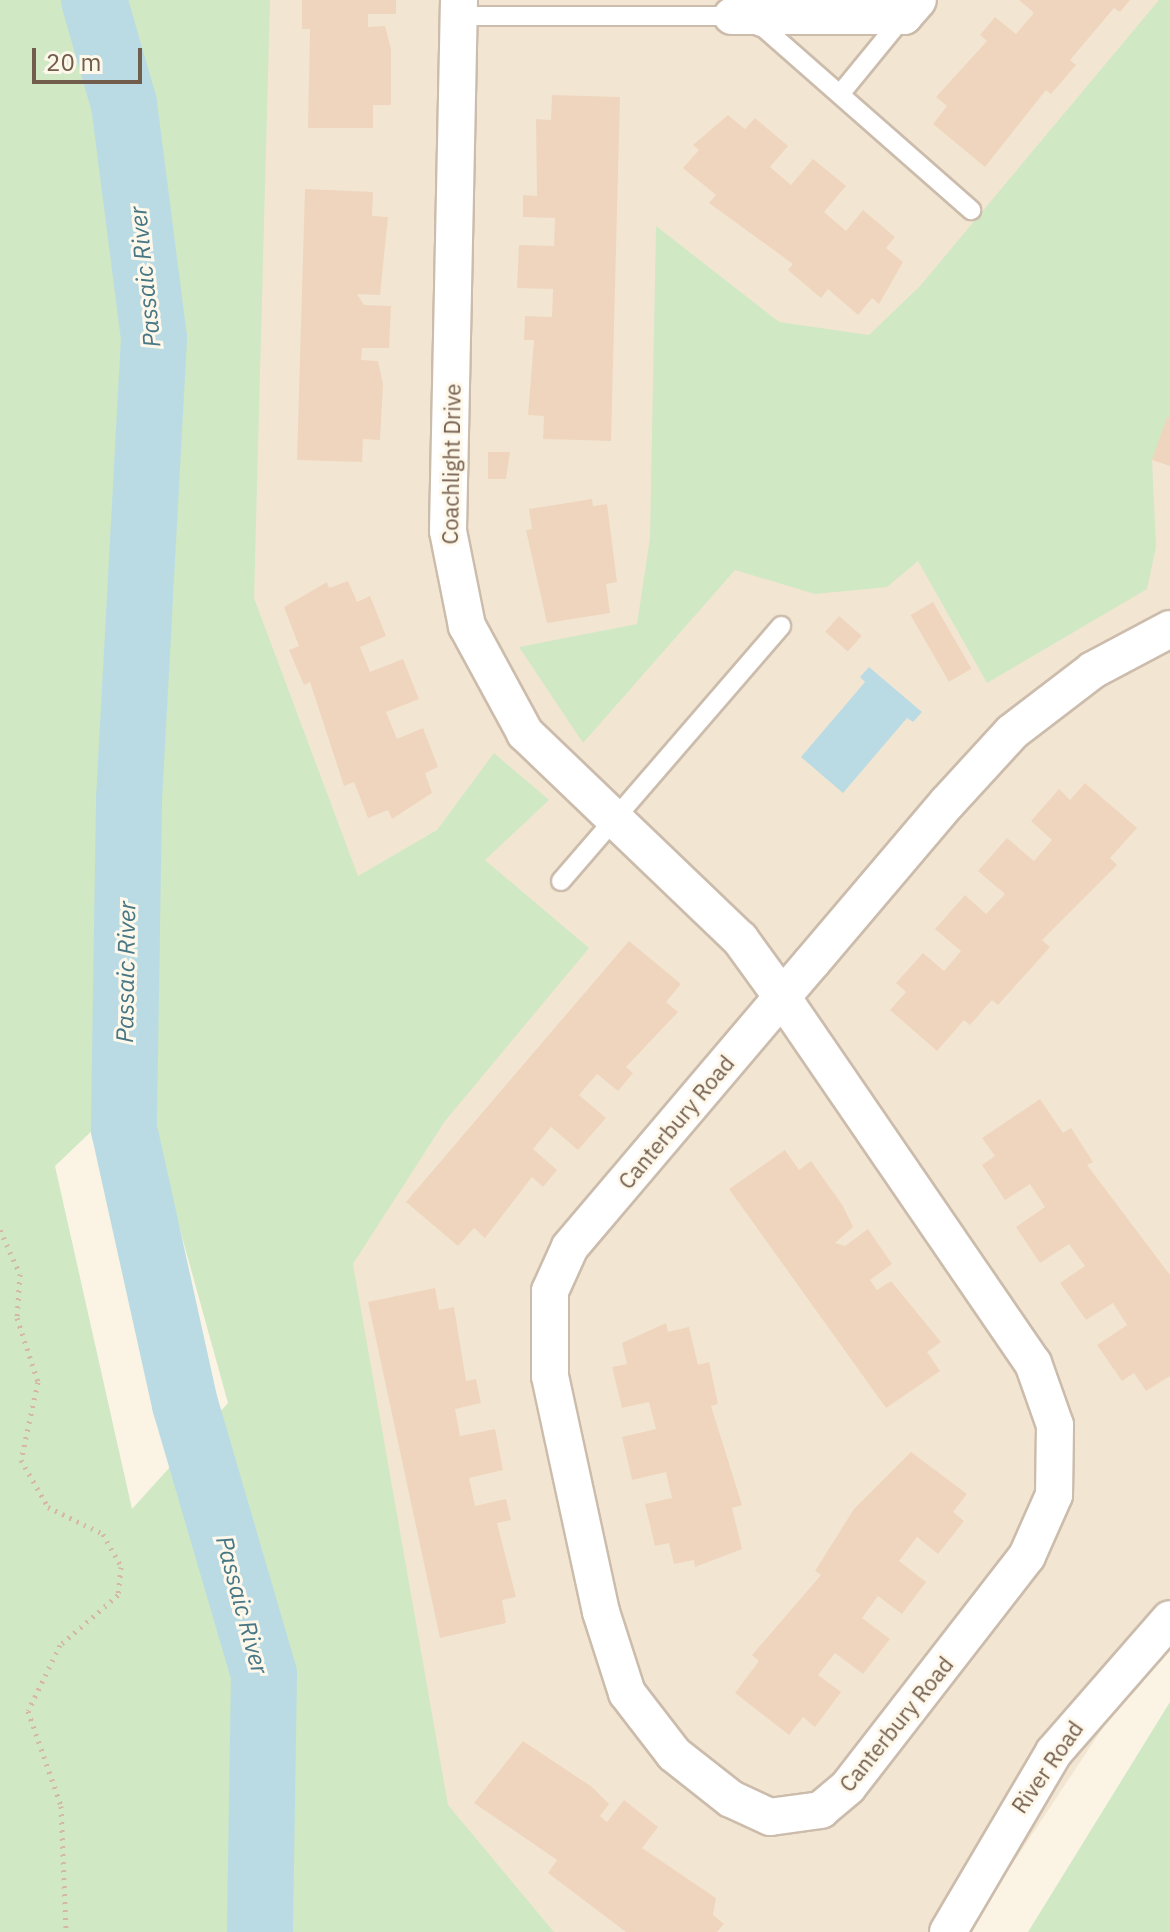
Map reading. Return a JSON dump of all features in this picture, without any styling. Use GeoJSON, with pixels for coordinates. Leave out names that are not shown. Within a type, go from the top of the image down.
{"type":"FeatureCollection","features":[{"type":"Feature","properties":{"kind":"street","name":"Coachlight Drive"},"geometry":{"type":"LineString","coordinates":[[459,8],[448,531],[458,597],[505,706],[615,819],[716,910],[782,997]]}},
{"type":"Feature","properties":{"kind":"street"},"geometry":{"type":"LineString","coordinates":[[732,16],[911,8]]}},
{"type":"Feature","properties":{"kind":"street","name":"Canterbury Road"},"geometry":{"type":"LineString","coordinates":[[782,997],[1033,1363],[1055,1425],[1057,1478],[1041,1534],[1019,1567],[848,1787],[802,1817],[770,1817],[731,1799],[674,1754],[627,1693],[601,1612],[550,1376],[546,1318],[570,1247],[782,997],[1012,732],[1093,670],[1170,629]]}},
{"type":"Feature","properties":{"kind":"street","name":"River Road"},"geometry":{"type":"LineString","coordinates":[[948,1932],[1054,1752],[1170,1619]]}},
{"type":"Feature","properties":{"kind":"lane"},"geometry":{"type":"LineString","coordinates":[[459,8],[732,16],[764,28],[971,210]]}},
{"type":"Feature","properties":{"kind":"lane"},"geometry":{"type":"LineString","coordinates":[[841,93],[911,8]]}},
{"type":"Feature","properties":{"kind":"lane"},"geometry":{"type":"LineString","coordinates":[[561,881],[781,626]]}},
{"type":"Feature","properties":{"kind":"path"},"geometry":{"type":"LineString","coordinates":[[0,1230],[20,1274],[17,1318],[38,1382],[21,1460],[48,1507],[103,1534],[121,1567],[118,1595],[60,1645],[28,1711],[61,1806],[66,1932]]}},
{"type":"Feature","properties":{"kind":"shaded area"},"geometry":{"type":"Polygon","coordinates":[[[269,0],[1170,0],[1170,1627],[967,1932],[553,1932],[446,1805],[312,1036],[252,596],[269,0]]]}},
{"type":"Feature","properties":{"kind":"green space"},"geometry":{"type":"Polygon","coordinates":[[[0,0],[270,0],[254,598],[358,876],[437,830],[494,753],[549,800],[485,860],[589,948],[445,1121],[353,1264],[448,1805],[554,1932],[0,1932],[0,0]],[[140,1085],[55,1166],[132,1509],[228,1403],[140,1085]]]}},
{"type":"Feature","properties":{"kind":"green space"},"geometry":{"type":"Polygon","coordinates":[[[1159,0],[1170,0],[1170,418],[1152,460],[1156,547],[1147,589],[987,683],[918,561],[887,587],[815,594],[735,570],[583,743],[519,647],[637,624],[650,538],[656,226],[779,322],[869,335],[920,286],[1159,0]]]}},
{"type":"Feature","properties":{"kind":"green space"},"geometry":{"type":"Polygon","coordinates":[[[1170,1702],[1170,1932],[1028,1932],[1170,1702]]]}},
{"type":"Feature","properties":{"kind":"water"},"geometry":{"type":"Polygon","coordinates":[[[869,667],[922,712],[913,722],[907,718],[843,793],[801,757],[865,682],[860,677],[869,667]]]}},
{"type":"Feature","properties":{"kind":"building"},"geometry":{"type":"Polygon","coordinates":[[[302,0],[396,0],[396,14],[368,14],[368,27],[385,26],[391,49],[391,105],[373,105],[373,128],[308,128],[310,29],[302,29],[302,0]]]}},
{"type":"Feature","properties":{"kind":"building"},"geometry":{"type":"Polygon","coordinates":[[[1019,0],[1130,0],[1120,12],[1114,8],[1070,60],[1076,65],[1051,94],[1046,90],[985,167],[933,124],[947,106],[936,97],[987,41],[980,35],[995,17],[1016,34],[1034,13],[1019,0]]]}},
{"type":"Feature","properties":{"kind":"building"},"geometry":{"type":"Polygon","coordinates":[[[552,95],[620,97],[611,441],[543,439],[544,416],[528,415],[534,340],[524,340],[525,316],[552,317],[553,289],[517,288],[519,245],[554,246],[555,218],[523,217],[523,195],[537,196],[536,119],[551,120],[552,95]]]}},
{"type":"Feature","properties":{"kind":"building"},"geometry":{"type":"Polygon","coordinates":[[[728,115],[745,129],[755,118],[788,146],[770,167],[791,185],[813,159],[846,186],[824,212],[846,231],[863,210],[895,237],[886,248],[903,262],[879,304],[872,298],[858,315],[828,289],[821,298],[788,270],[793,264],[709,203],[716,195],[683,168],[699,150],[693,145],[728,115]]]}},
{"type":"Feature","properties":{"kind":"building"},"geometry":{"type":"Polygon","coordinates":[[[305,189],[373,192],[372,216],[388,217],[380,295],[357,294],[364,305],[391,306],[389,348],[362,348],[361,360],[378,361],[383,384],[380,440],[363,439],[362,462],[297,460],[305,189]]]}},
{"type":"Feature","properties":{"kind":"building"},"geometry":{"type":"Polygon","coordinates":[[[1167,417],[1170,418],[1170,466],[1152,460],[1167,417]]]}},
{"type":"Feature","properties":{"kind":"building"},"geometry":{"type":"Polygon","coordinates":[[[488,452],[510,452],[506,479],[488,479],[488,452]]]}},
{"type":"Feature","properties":{"kind":"building"},"geometry":{"type":"Polygon","coordinates":[[[592,499],[593,506],[607,504],[617,582],[606,584],[610,613],[547,623],[526,530],[532,529],[529,509],[592,499]]]}},
{"type":"Feature","properties":{"kind":"building"},"geometry":{"type":"Polygon","coordinates":[[[348,581],[357,602],[370,596],[386,636],[360,647],[370,672],[403,659],[419,699],[386,712],[397,739],[423,728],[438,767],[425,773],[432,793],[392,819],[388,810],[368,818],[354,782],[344,786],[310,682],[304,685],[289,650],[299,646],[284,607],[327,582],[329,588],[348,581]]]}},
{"type":"Feature","properties":{"kind":"building"},"geometry":{"type":"Polygon","coordinates":[[[933,602],[972,669],[949,682],[910,615],[933,602]]]}},
{"type":"Feature","properties":{"kind":"building"},"geometry":{"type":"Polygon","coordinates":[[[839,616],[862,636],[848,652],[825,632],[839,616]]]}},
{"type":"Feature","properties":{"kind":"building"},"geometry":{"type":"Polygon","coordinates":[[[1085,783],[1137,828],[1110,858],[1117,865],[1042,940],[1050,947],[998,1005],[992,1000],[970,1025],[964,1020],[937,1051],[890,1010],[906,992],[896,983],[923,953],[944,971],[961,951],[935,929],[965,895],[986,914],[1005,894],[978,871],[1007,838],[1034,861],[1052,840],[1031,821],[1059,789],[1070,800],[1085,783]]]}},
{"type":"Feature","properties":{"kind":"building"},"geometry":{"type":"Polygon","coordinates":[[[629,941],[681,984],[666,1002],[678,1012],[626,1067],[633,1073],[618,1091],[597,1074],[579,1095],[606,1118],[578,1150],[551,1127],[533,1149],[557,1170],[543,1187],[532,1177],[485,1238],[474,1228],[458,1246],[406,1202],[629,941]]]}},
{"type":"Feature","properties":{"kind":"building"},"geometry":{"type":"Polygon","coordinates":[[[1040,1099],[1063,1133],[1071,1128],[1093,1162],[1087,1165],[1170,1275],[1170,1376],[1146,1391],[1134,1373],[1122,1381],[1097,1345],[1127,1325],[1113,1303],[1086,1320],[1060,1283],[1085,1266],[1069,1244],[1040,1263],[1016,1227],[1045,1207],[1030,1184],[1005,1200],[982,1165],[995,1156],[982,1138],[1040,1099]]]}},
{"type":"Feature","properties":{"kind":"building"},"geometry":{"type":"Polygon","coordinates":[[[785,1150],[799,1170],[811,1161],[843,1206],[853,1227],[835,1243],[845,1246],[868,1229],[892,1264],[870,1280],[877,1290],[891,1281],[941,1342],[927,1352],[940,1371],[886,1408],[729,1189],[785,1150]]]}},
{"type":"Feature","properties":{"kind":"building"},"geometry":{"type":"Polygon","coordinates":[[[435,1288],[439,1310],[454,1307],[466,1381],[476,1379],[481,1403],[455,1409],[460,1436],[495,1429],[503,1470],[469,1478],[475,1506],[506,1499],[511,1520],[497,1523],[516,1597],[502,1600],[506,1623],[440,1638],[368,1302],[435,1288]]]}},
{"type":"Feature","properties":{"kind":"building"},"geometry":{"type":"Polygon","coordinates":[[[666,1323],[668,1332],[689,1327],[698,1365],[709,1362],[718,1404],[711,1406],[742,1505],[732,1508],[742,1549],[695,1567],[694,1560],[674,1564],[669,1543],[655,1546],[645,1504],[672,1498],[666,1472],[632,1480],[622,1437],[656,1429],[649,1402],[622,1408],[612,1367],[627,1364],[622,1343],[666,1323]]]}},
{"type":"Feature","properties":{"kind":"building"},"geometry":{"type":"Polygon","coordinates":[[[911,1452],[967,1494],[953,1512],[964,1521],[938,1554],[917,1537],[899,1561],[926,1582],[902,1614],[878,1596],[862,1618],[890,1639],[863,1674],[835,1653],[818,1675],[841,1692],[815,1727],[803,1717],[789,1735],[735,1693],[759,1661],[752,1655],[821,1575],[815,1571],[854,1509],[911,1452]]]}},
{"type":"Feature","properties":{"kind":"building"},"geometry":{"type":"Polygon","coordinates":[[[523,1741],[592,1787],[609,1804],[600,1816],[607,1822],[624,1800],[658,1827],[642,1848],[716,1898],[713,1915],[724,1924],[717,1932],[626,1932],[548,1873],[557,1860],[474,1803],[523,1741]]]}},
{"type":"Feature","properties":{"kind":"waterway","name":"Passaic River"},"geometry":{"type":"LineString","coordinates":[[94,0],[124,104],[154,338],[129,801],[124,1129],[185,1404],[264,1674],[260,1932]]}}]}
